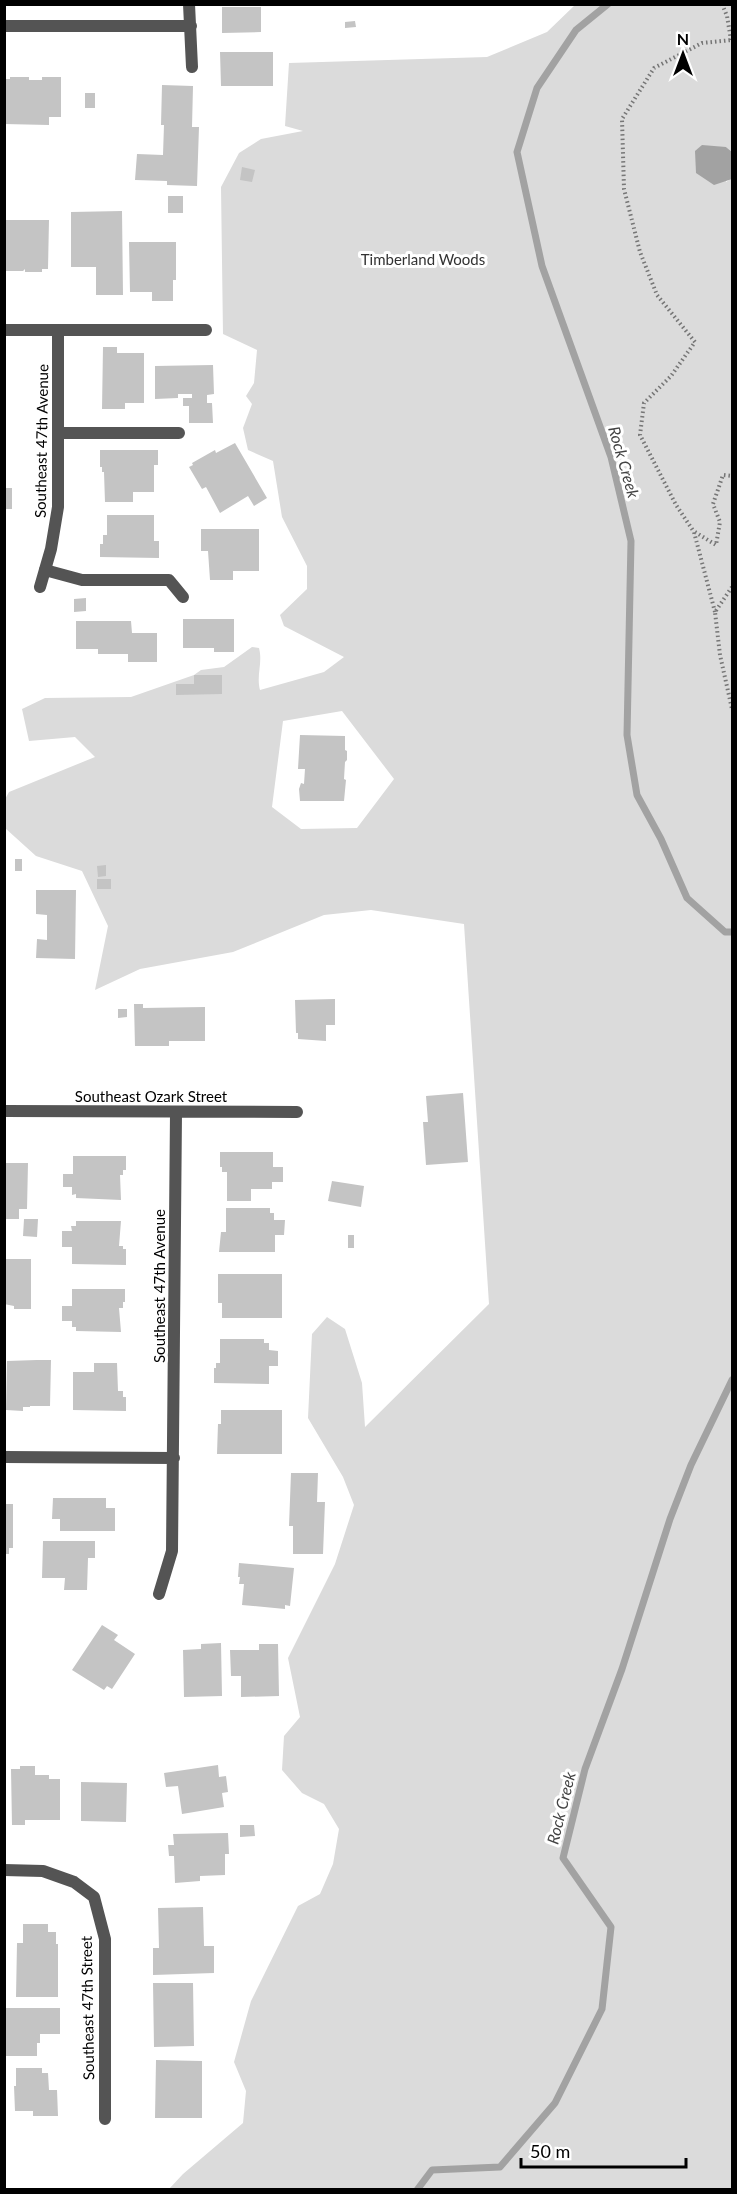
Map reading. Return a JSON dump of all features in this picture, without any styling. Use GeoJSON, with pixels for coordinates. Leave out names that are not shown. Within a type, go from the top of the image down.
{"type":"FeatureCollection","features":[{"type":"Feature","properties":{"kind":"street"},"geometry":{"type":"LineString","coordinates":[[189,4],[192,68]]}},
{"type":"Feature","properties":{"kind":"street"},"geometry":{"type":"LineString","coordinates":[[4,26],[191,26]]}},
{"type":"Feature","properties":{"kind":"street"},"geometry":{"type":"LineString","coordinates":[[4,330],[206,330]]}},
{"type":"Feature","properties":{"kind":"street","name":"Southeast 47th Avenue"},"geometry":{"type":"LineString","coordinates":[[40,587],[58,507],[58,330]]}},
{"type":"Feature","properties":{"kind":"street"},"geometry":{"type":"LineString","coordinates":[[59,434],[179,433]]}},
{"type":"Feature","properties":{"kind":"street"},"geometry":{"type":"LineString","coordinates":[[45,570],[82,580],[169,580],[183,597]]}},
{"type":"Feature","properties":{"kind":"street","name":"Southeast Ozark Street"},"geometry":{"type":"LineString","coordinates":[[4,1111],[297,1112]]}},
{"type":"Feature","properties":{"kind":"street","name":"Southeast 47th Avenue"},"geometry":{"type":"LineString","coordinates":[[159,1594],[172,1551],[176,1113]]}},
{"type":"Feature","properties":{"kind":"street"},"geometry":{"type":"LineString","coordinates":[[4,1457],[174,1458]]}},
{"type":"Feature","properties":{"kind":"street","name":"Southeast 47th Street"},"geometry":{"type":"LineString","coordinates":[[4,1870],[43,1870],[74,1882],[94,1897],[105,1939],[105,2119]]}},
{"type":"Feature","properties":{"kind":"path"},"geometry":{"type":"LineString","coordinates":[[722,4],[727,16],[731,40],[702,43],[654,68],[622,119],[624,189],[640,252],[657,295],[695,342],[670,376],[644,404],[640,435],[676,505],[694,532],[715,612],[720,655],[732,709]]}},
{"type":"Feature","properties":{"kind":"path"},"geometry":{"type":"LineString","coordinates":[[694,532],[716,545],[720,522],[713,504],[723,475],[732,476]]}},
{"type":"Feature","properties":{"kind":"path"},"geometry":{"type":"LineString","coordinates":[[715,612],[732,587]]}},
{"type":"Feature","properties":{"kind":"green space","name":"Timberland Woods"},"geometry":{"type":"Polygon","coordinates":[[[575,5],[732,5],[732,152],[726,147],[726,182],[732,178],[732,2189],[169,2189],[183,2174],[243,2123],[246,2091],[234,2062],[251,2001],[298,1906],[320,1894],[333,1864],[339,1829],[324,1804],[302,1793],[282,1770],[284,1736],[300,1717],[288,1658],[335,1564],[354,1505],[343,1477],[308,1418],[312,1334],[327,1317],[345,1329],[362,1383],[365,1427],[489,1304],[464,924],[371,910],[324,915],[233,952],[140,969],[95,990],[108,926],[82,871],[36,856],[5,828],[4,801],[9,792],[95,757],[75,737],[29,741],[22,709],[45,698],[131,697],[194,675],[201,670],[224,667],[252,647],[259,648],[260,653],[260,690],[324,672],[344,657],[284,626],[280,615],[307,589],[307,566],[282,517],[273,461],[248,450],[243,428],[252,404],[246,396],[254,383],[257,350],[223,334],[221,187],[239,153],[261,139],[303,131],[285,126],[289,63],[487,57],[547,32],[575,5]],[[342,711],[283,721],[272,807],[301,829],[357,828],[394,779],[342,711]]]}},
{"type":"Feature","properties":{"kind":"shaded area"},"geometry":{"type":"Polygon","coordinates":[[[702,145],[726,147],[732,152],[732,179],[714,185],[696,173],[695,151],[702,145]]]}},
{"type":"Feature","properties":{"kind":"building"},"geometry":{"type":"Polygon","coordinates":[[[222,7],[261,7],[261,32],[222,33],[222,7]]]}},
{"type":"Feature","properties":{"kind":"building"},"geometry":{"type":"Polygon","coordinates":[[[355,21],[356,27],[345,28],[345,22],[355,21]]]}},
{"type":"Feature","properties":{"kind":"building"},"geometry":{"type":"Polygon","coordinates":[[[220,52],[273,52],[273,86],[221,86],[220,52]]]}},
{"type":"Feature","properties":{"kind":"building"},"geometry":{"type":"Polygon","coordinates":[[[10,77],[42,80],[42,77],[61,77],[61,117],[49,117],[49,125],[4,124],[4,79],[10,79],[10,77]]]}},
{"type":"Feature","properties":{"kind":"building"},"geometry":{"type":"Polygon","coordinates":[[[162,85],[193,86],[192,127],[199,127],[197,186],[167,185],[167,181],[135,180],[137,154],[163,155],[162,85]]]}},
{"type":"Feature","properties":{"kind":"building"},"geometry":{"type":"Polygon","coordinates":[[[85,93],[95,93],[95,108],[85,108],[85,93]]]}},
{"type":"Feature","properties":{"kind":"building"},"geometry":{"type":"Polygon","coordinates":[[[242,167],[255,170],[252,182],[240,180],[242,167]]]}},
{"type":"Feature","properties":{"kind":"building"},"geometry":{"type":"Polygon","coordinates":[[[168,196],[183,196],[183,213],[168,213],[168,196]]]}},
{"type":"Feature","properties":{"kind":"building"},"geometry":{"type":"Polygon","coordinates":[[[122,211],[123,295],[96,295],[96,267],[71,267],[71,212],[122,211]]]}},
{"type":"Feature","properties":{"kind":"building"},"geometry":{"type":"Polygon","coordinates":[[[6,220],[49,220],[48,269],[42,269],[42,272],[25,272],[25,269],[6,271],[6,220]]]}},
{"type":"Feature","properties":{"kind":"building"},"geometry":{"type":"Polygon","coordinates":[[[129,242],[176,242],[176,280],[173,280],[173,301],[152,301],[152,292],[130,292],[129,242]]]}},
{"type":"Feature","properties":{"kind":"building"},"geometry":{"type":"Polygon","coordinates":[[[103,347],[117,347],[117,353],[144,353],[144,403],[125,403],[125,409],[102,409],[103,347]]]}},
{"type":"Feature","properties":{"kind":"building"},"geometry":{"type":"Polygon","coordinates":[[[213,365],[214,394],[207,395],[207,403],[212,403],[213,423],[189,423],[189,406],[183,406],[183,398],[192,398],[192,394],[178,394],[178,398],[155,399],[155,366],[213,365]]]}},
{"type":"Feature","properties":{"kind":"building"},"geometry":{"type":"Polygon","coordinates":[[[235,443],[267,498],[254,506],[248,496],[220,513],[206,487],[202,489],[189,467],[215,450],[216,453],[235,443]]]}},
{"type":"Feature","properties":{"kind":"building"},"geometry":{"type":"Polygon","coordinates":[[[100,450],[158,450],[158,465],[154,465],[154,492],[133,492],[133,502],[105,502],[104,472],[100,467],[100,450]]]}},
{"type":"Feature","properties":{"kind":"building"},"geometry":{"type":"Polygon","coordinates":[[[5,488],[12,488],[12,509],[5,509],[5,488]]]}},
{"type":"Feature","properties":{"kind":"building"},"geometry":{"type":"Polygon","coordinates":[[[107,515],[154,515],[154,541],[159,541],[159,558],[100,557],[100,544],[103,544],[103,535],[107,535],[107,515]]]}},
{"type":"Feature","properties":{"kind":"building"},"geometry":{"type":"Polygon","coordinates":[[[201,529],[259,529],[259,571],[233,571],[233,580],[210,580],[208,551],[201,551],[201,529]]]}},
{"type":"Feature","properties":{"kind":"building"},"geometry":{"type":"Polygon","coordinates":[[[86,598],[86,611],[74,612],[74,599],[86,598]]]}},
{"type":"Feature","properties":{"kind":"building"},"geometry":{"type":"Polygon","coordinates":[[[183,619],[234,619],[234,652],[214,652],[214,648],[183,648],[183,619]]]}},
{"type":"Feature","properties":{"kind":"building"},"geometry":{"type":"Polygon","coordinates":[[[76,621],[131,621],[132,633],[157,633],[157,662],[128,662],[128,654],[98,654],[98,649],[76,649],[76,621]]]}},
{"type":"Feature","properties":{"kind":"building"},"geometry":{"type":"Polygon","coordinates":[[[194,675],[222,675],[222,694],[176,695],[176,684],[194,684],[194,675]]]}},
{"type":"Feature","properties":{"kind":"building"},"geometry":{"type":"Polygon","coordinates":[[[300,735],[345,736],[347,760],[345,762],[344,801],[300,801],[299,789],[301,783],[304,784],[305,769],[298,769],[300,735]]]}},
{"type":"Feature","properties":{"kind":"building"},"geometry":{"type":"Polygon","coordinates":[[[15,859],[22,859],[22,871],[15,871],[15,859]]]}},
{"type":"Feature","properties":{"kind":"building"},"geometry":{"type":"Polygon","coordinates":[[[106,865],[106,876],[98,877],[97,866],[106,865]]]}},
{"type":"Feature","properties":{"kind":"building"},"geometry":{"type":"Polygon","coordinates":[[[97,879],[111,879],[111,889],[97,889],[97,879]]]}},
{"type":"Feature","properties":{"kind":"building"},"geometry":{"type":"Polygon","coordinates":[[[36,890],[76,890],[75,959],[36,958],[37,939],[47,940],[47,915],[36,914],[36,890]]]}},
{"type":"Feature","properties":{"kind":"building"},"geometry":{"type":"Polygon","coordinates":[[[335,999],[335,1025],[326,1025],[326,1041],[298,1039],[295,1000],[335,999]]]}},
{"type":"Feature","properties":{"kind":"building"},"geometry":{"type":"Polygon","coordinates":[[[134,1004],[143,1004],[143,1008],[205,1007],[205,1041],[169,1041],[169,1046],[135,1046],[134,1004]]]}},
{"type":"Feature","properties":{"kind":"building"},"geometry":{"type":"Polygon","coordinates":[[[118,1009],[127,1009],[127,1017],[118,1018],[118,1009]]]}},
{"type":"Feature","properties":{"kind":"building"},"geometry":{"type":"Polygon","coordinates":[[[463,1093],[468,1162],[426,1165],[423,1122],[428,1122],[426,1096],[463,1093]]]}},
{"type":"Feature","properties":{"kind":"building"},"geometry":{"type":"Polygon","coordinates":[[[220,1152],[273,1152],[273,1167],[283,1167],[283,1182],[272,1182],[272,1189],[251,1189],[251,1201],[227,1201],[227,1172],[222,1172],[222,1167],[220,1167],[220,1152]]]}},
{"type":"Feature","properties":{"kind":"building"},"geometry":{"type":"Polygon","coordinates":[[[73,1156],[126,1156],[126,1170],[123,1170],[123,1175],[120,1175],[121,1200],[76,1198],[76,1194],[72,1195],[72,1187],[63,1187],[63,1174],[73,1174],[73,1156]]]}},
{"type":"Feature","properties":{"kind":"building"},"geometry":{"type":"Polygon","coordinates":[[[4,1163],[28,1163],[27,1209],[19,1209],[19,1219],[4,1219],[4,1163]]]}},
{"type":"Feature","properties":{"kind":"building"},"geometry":{"type":"Polygon","coordinates":[[[332,1181],[364,1186],[361,1207],[328,1201],[332,1181]]]}},
{"type":"Feature","properties":{"kind":"building"},"geometry":{"type":"Polygon","coordinates":[[[226,1208],[270,1208],[270,1213],[274,1213],[274,1220],[285,1220],[284,1235],[275,1235],[275,1252],[219,1252],[221,1232],[226,1232],[226,1208]]]}},
{"type":"Feature","properties":{"kind":"building"},"geometry":{"type":"Polygon","coordinates":[[[24,1219],[38,1219],[37,1237],[23,1236],[24,1219]]]}},
{"type":"Feature","properties":{"kind":"building"},"geometry":{"type":"Polygon","coordinates":[[[76,1221],[121,1221],[119,1246],[126,1249],[126,1265],[72,1264],[72,1247],[62,1247],[62,1231],[72,1231],[71,1226],[76,1226],[76,1221]]]}},
{"type":"Feature","properties":{"kind":"building"},"geometry":{"type":"Polygon","coordinates":[[[348,1235],[354,1235],[354,1248],[348,1248],[348,1235]]]}},
{"type":"Feature","properties":{"kind":"building"},"geometry":{"type":"Polygon","coordinates":[[[4,1259],[31,1259],[31,1309],[14,1309],[14,1306],[4,1304],[4,1259]]]}},
{"type":"Feature","properties":{"kind":"building"},"geometry":{"type":"Polygon","coordinates":[[[218,1274],[282,1274],[282,1318],[222,1318],[222,1303],[218,1303],[218,1274]]]}},
{"type":"Feature","properties":{"kind":"building"},"geometry":{"type":"Polygon","coordinates":[[[72,1289],[125,1289],[125,1302],[123,1302],[123,1308],[119,1308],[121,1332],[76,1331],[76,1327],[72,1327],[72,1321],[62,1321],[62,1306],[72,1306],[72,1289]]]}},
{"type":"Feature","properties":{"kind":"building"},"geometry":{"type":"Polygon","coordinates":[[[220,1339],[264,1339],[264,1343],[269,1343],[269,1350],[278,1351],[278,1366],[269,1366],[269,1384],[214,1383],[214,1368],[216,1368],[216,1363],[220,1363],[220,1339]]]}},
{"type":"Feature","properties":{"kind":"building"},"geometry":{"type":"Polygon","coordinates":[[[51,1360],[50,1406],[23,1407],[23,1411],[6,1410],[7,1361],[51,1360]]]}},
{"type":"Feature","properties":{"kind":"building"},"geometry":{"type":"Polygon","coordinates":[[[94,1363],[117,1363],[118,1391],[123,1391],[123,1397],[126,1397],[126,1411],[73,1410],[73,1372],[94,1372],[94,1363]]]}},
{"type":"Feature","properties":{"kind":"building"},"geometry":{"type":"Polygon","coordinates":[[[221,1410],[282,1410],[282,1454],[217,1454],[221,1410]]]}},
{"type":"Feature","properties":{"kind":"building"},"geometry":{"type":"Polygon","coordinates":[[[291,1473],[318,1473],[317,1502],[325,1502],[323,1554],[293,1554],[293,1526],[289,1526],[291,1473]]]}},
{"type":"Feature","properties":{"kind":"building"},"geometry":{"type":"Polygon","coordinates":[[[53,1498],[106,1498],[106,1508],[115,1508],[115,1531],[60,1531],[60,1519],[52,1519],[53,1498]]]}},
{"type":"Feature","properties":{"kind":"building"},"geometry":{"type":"Polygon","coordinates":[[[6,1504],[13,1504],[13,1548],[9,1548],[9,1554],[4,1554],[6,1504]]]}},
{"type":"Feature","properties":{"kind":"building"},"geometry":{"type":"Polygon","coordinates":[[[43,1541],[95,1541],[95,1558],[88,1558],[87,1590],[64,1590],[65,1578],[42,1578],[43,1541]]]}},
{"type":"Feature","properties":{"kind":"building"},"geometry":{"type":"Polygon","coordinates":[[[239,1563],[294,1568],[290,1606],[285,1605],[285,1609],[242,1605],[244,1584],[239,1584],[239,1563]]]}},
{"type":"Feature","properties":{"kind":"building"},"geometry":{"type":"Polygon","coordinates":[[[102,1625],[118,1635],[114,1640],[135,1654],[112,1689],[107,1686],[104,1690],[72,1670],[102,1625]]]}},
{"type":"Feature","properties":{"kind":"building"},"geometry":{"type":"Polygon","coordinates":[[[221,1643],[222,1696],[184,1697],[183,1650],[201,1649],[201,1644],[221,1643]]]}},
{"type":"Feature","properties":{"kind":"building"},"geometry":{"type":"Polygon","coordinates":[[[259,1644],[278,1644],[279,1696],[241,1697],[241,1676],[231,1676],[230,1650],[259,1650],[259,1644]]]}},
{"type":"Feature","properties":{"kind":"building"},"geometry":{"type":"Polygon","coordinates":[[[218,1765],[219,1777],[226,1776],[228,1792],[222,1793],[224,1807],[182,1814],[178,1786],[166,1787],[164,1773],[218,1765]]]}},
{"type":"Feature","properties":{"kind":"building"},"geometry":{"type":"Polygon","coordinates":[[[20,1766],[35,1766],[35,1775],[49,1775],[49,1779],[60,1779],[60,1820],[25,1820],[25,1825],[12,1825],[11,1769],[20,1769],[20,1766]]]}},
{"type":"Feature","properties":{"kind":"building"},"geometry":{"type":"Polygon","coordinates":[[[81,1782],[127,1783],[126,1822],[81,1821],[81,1782]]]}},
{"type":"Feature","properties":{"kind":"building"},"geometry":{"type":"Polygon","coordinates":[[[240,1825],[254,1825],[255,1836],[240,1837],[240,1825]]]}},
{"type":"Feature","properties":{"kind":"building"},"geometry":{"type":"Polygon","coordinates":[[[228,1833],[229,1854],[225,1854],[225,1875],[200,1876],[200,1881],[175,1883],[174,1856],[169,1856],[168,1845],[174,1845],[173,1834],[228,1833]]]}},
{"type":"Feature","properties":{"kind":"building"},"geometry":{"type":"Polygon","coordinates":[[[203,1907],[204,1946],[214,1946],[214,1973],[153,1975],[153,1948],[159,1948],[158,1908],[203,1907]]]}},
{"type":"Feature","properties":{"kind":"building"},"geometry":{"type":"Polygon","coordinates":[[[23,1924],[48,1924],[48,1932],[56,1932],[58,1997],[16,1997],[17,1943],[23,1943],[23,1924]]]}},
{"type":"Feature","properties":{"kind":"building"},"geometry":{"type":"Polygon","coordinates":[[[153,1983],[193,1983],[194,2046],[154,2047],[153,1983]]]}},
{"type":"Feature","properties":{"kind":"building"},"geometry":{"type":"Polygon","coordinates":[[[4,2008],[60,2008],[60,2034],[40,2034],[37,2056],[4,2056],[4,2008]]]}},
{"type":"Feature","properties":{"kind":"building"},"geometry":{"type":"Polygon","coordinates":[[[156,2060],[202,2061],[202,2118],[155,2118],[156,2060]]]}},
{"type":"Feature","properties":{"kind":"building"},"geometry":{"type":"Polygon","coordinates":[[[16,2068],[42,2068],[42,2073],[48,2073],[49,2090],[57,2090],[58,2116],[33,2116],[33,2111],[15,2111],[16,2068]]]}},
{"type":"Feature","properties":{"kind":"waterway","name":"Rock Creek"},"geometry":{"type":"LineString","coordinates":[[608,4],[576,30],[537,88],[517,152],[542,266],[611,457],[631,541],[627,735],[637,795],[661,839],[687,898],[725,932],[732,932]]}},
{"type":"Feature","properties":{"kind":"waterway","name":"Rock Creek"},"geometry":{"type":"LineString","coordinates":[[417,2190],[432,2170],[500,2167],[555,2103],[602,2009],[611,1927],[563,1858],[585,1769],[622,1669],[670,1519],[691,1465],[732,1380]]}}]}
